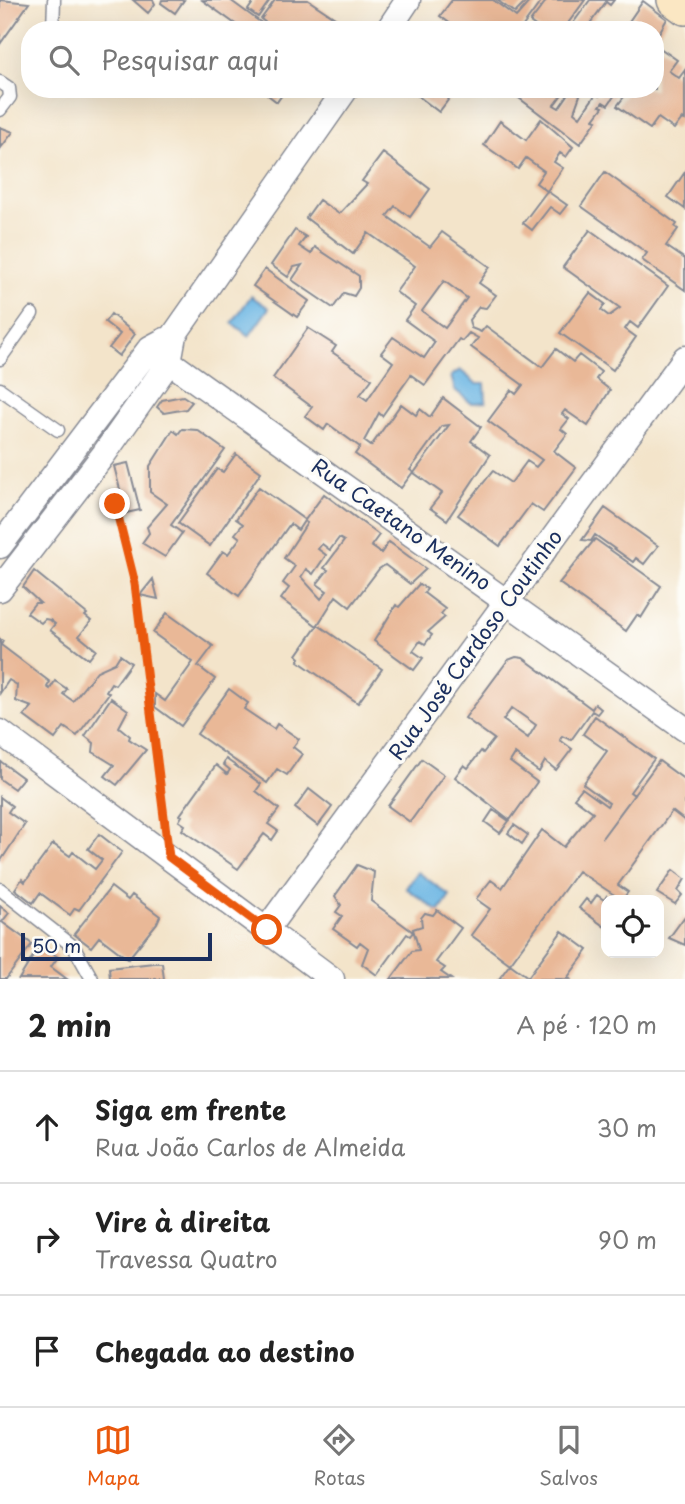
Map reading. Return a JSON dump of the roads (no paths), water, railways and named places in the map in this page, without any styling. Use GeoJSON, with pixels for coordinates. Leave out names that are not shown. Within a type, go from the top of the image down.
{"type":"FeatureCollection","features":[{"type":"Feature","properties":{"kind":"street"},"geometry":{"type":"LineString","coordinates":[[394,21],[408,0]]}},
{"type":"Feature","properties":{"kind":"street"},"geometry":{"type":"LineString","coordinates":[[674,0],[685,8]]}},
{"type":"Feature","properties":{"kind":"street"},"geometry":{"type":"LineString","coordinates":[[0,546],[160,355],[340,98]]}},
{"type":"Feature","properties":{"kind":"street"},"geometry":{"type":"LineString","coordinates":[[0,589],[104,454],[160,355]]}},
{"type":"Feature","properties":{"kind":"street","name":"Rua Caetano Menino"},"geometry":{"type":"LineString","coordinates":[[160,355],[509,601],[685,729]]}},
{"type":"Feature","properties":{"kind":"street","name":"Rua José Cardoso Coutinho"},"geometry":{"type":"LineString","coordinates":[[267,930],[685,358]]}},
{"type":"Feature","properties":{"kind":"street"},"geometry":{"type":"LineString","coordinates":[[0,732],[332,979]]}},
{"type":"Feature","properties":{"kind":"lane"},"geometry":{"type":"LineString","coordinates":[[53,21],[54,0]]}},
{"type":"Feature","properties":{"kind":"lane"},"geometry":{"type":"LineString","coordinates":[[0,82],[9,88],[10,97],[0,110]]}},
{"type":"Feature","properties":{"kind":"lane"},"geometry":{"type":"LineString","coordinates":[[0,359],[32,314]]}},
{"type":"Feature","properties":{"kind":"lane"},"geometry":{"type":"LineString","coordinates":[[0,389],[58,430]]}},
{"type":"Feature","properties":{"kind":"lane"},"geometry":{"type":"LineString","coordinates":[[0,889],[74,947],[92,979]]}},
{"type":"Feature","properties":{"kind":"water"},"geometry":{"type":"Polygon","coordinates":[[[251,296],[269,308],[249,336],[232,323],[251,296]]]}},
{"type":"Feature","properties":{"kind":"water"},"geometry":{"type":"Polygon","coordinates":[[[460,370],[477,384],[485,384],[486,402],[471,403],[455,390],[451,376],[460,370]]]}},
{"type":"Feature","properties":{"kind":"water"},"geometry":{"type":"Polygon","coordinates":[[[418,872],[450,896],[439,912],[406,888],[418,872]]]}}]}
